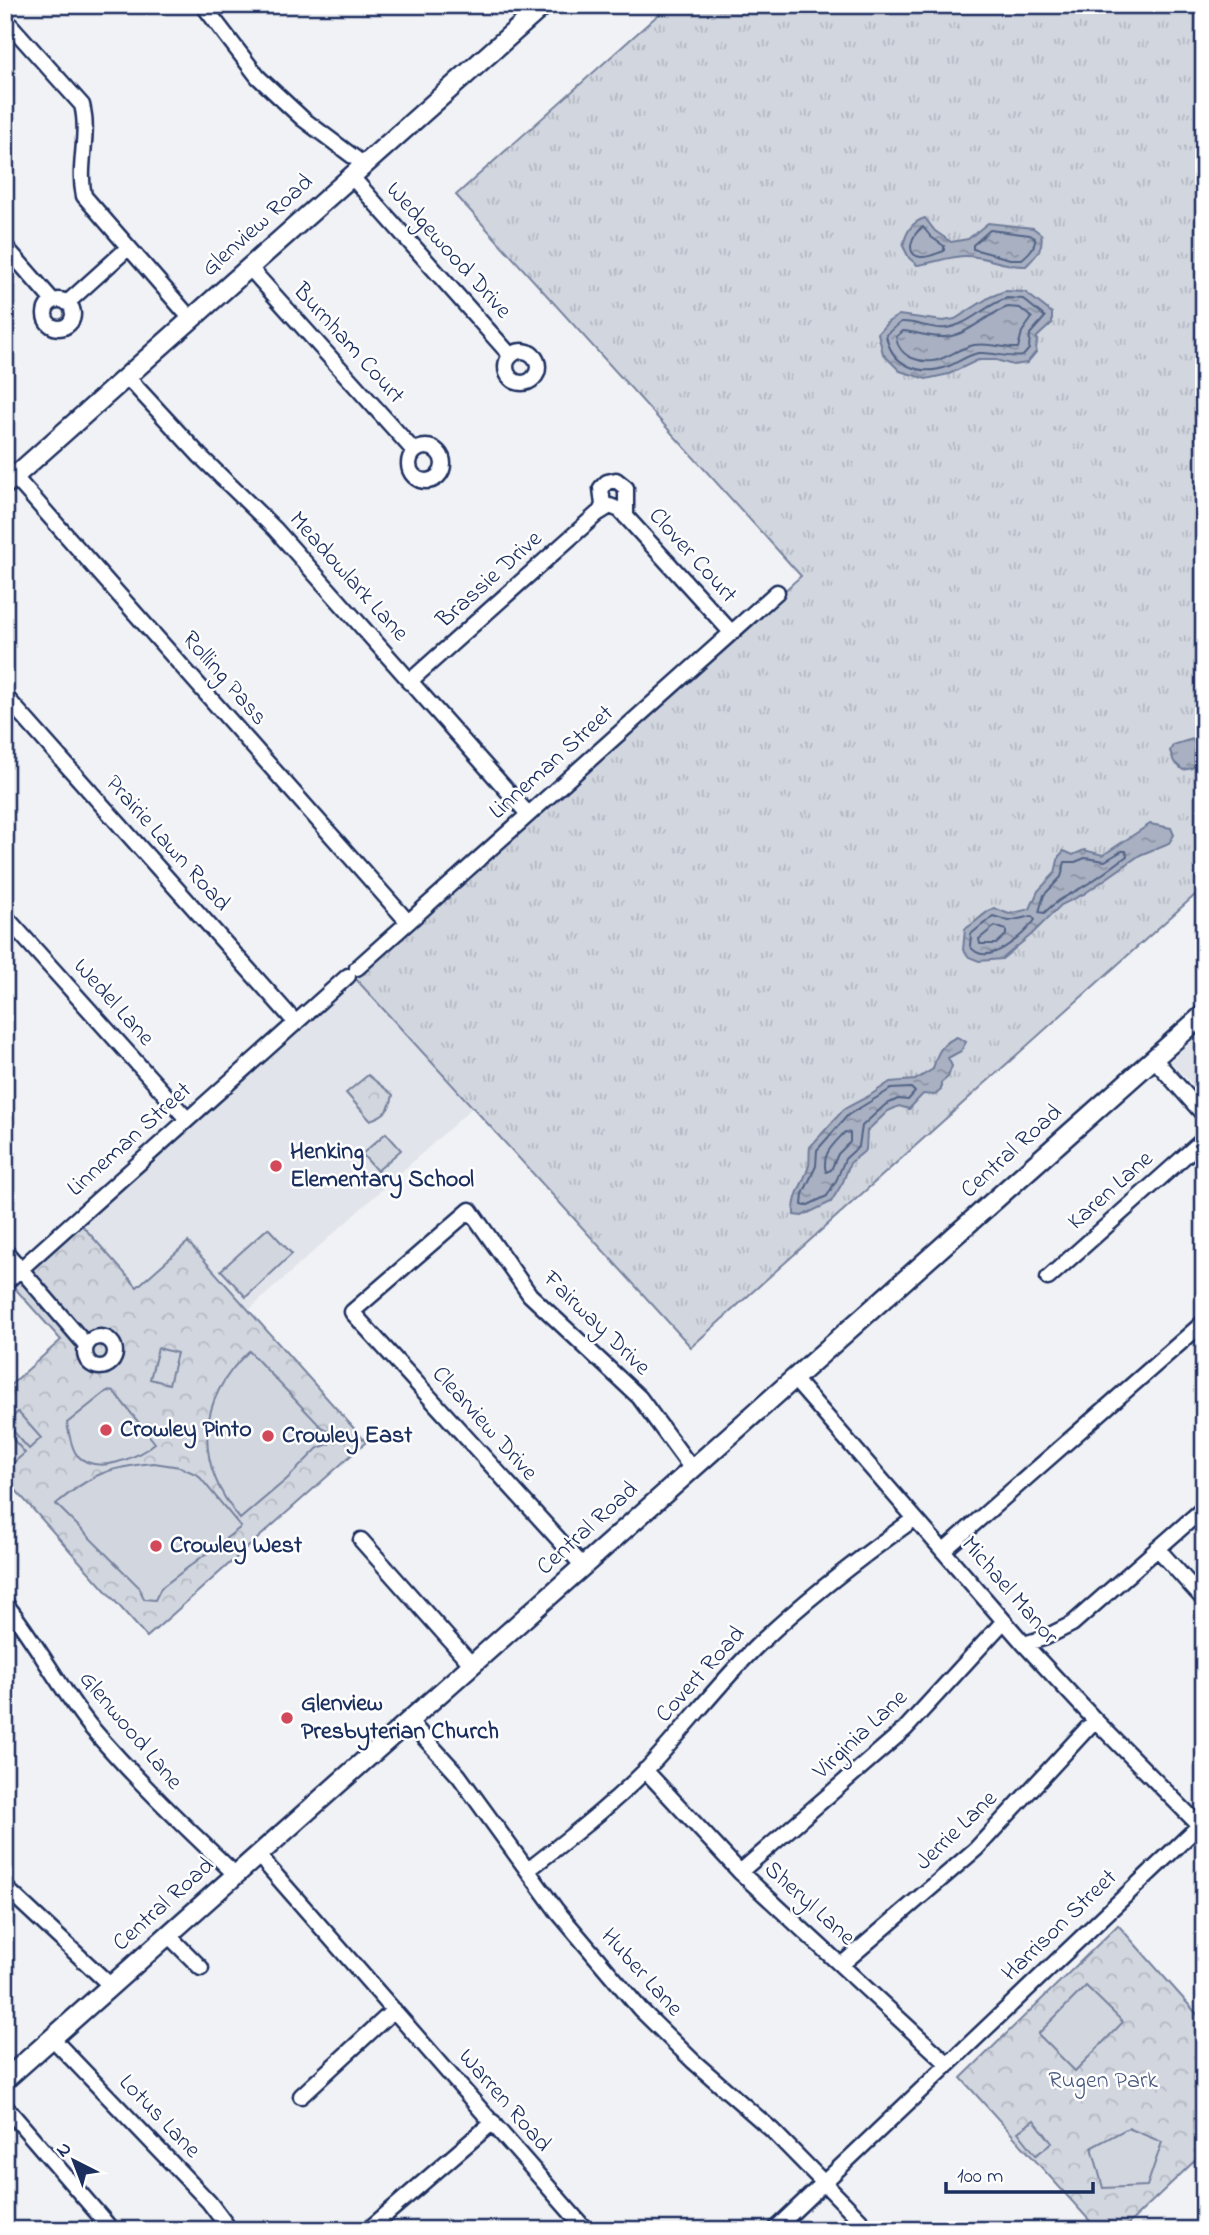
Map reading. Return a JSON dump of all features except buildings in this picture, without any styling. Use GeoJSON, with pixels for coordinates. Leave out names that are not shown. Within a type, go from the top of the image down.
{"type":"FeatureCollection","features":[{"type":"Feature","properties":{"kind":"main road","name":"Glenview Road"},"geometry":{"type":"LineString","coordinates":[[8,476],[127,377],[544,5]]}},
{"type":"Feature","properties":{"kind":"main road","name":"Central Road"},"geometry":{"type":"LineString","coordinates":[[5,2080],[1204,1014]]}},
{"type":"Feature","properties":{"kind":"street","name":"Wedgewood Drive"},"geometry":{"type":"LineString","coordinates":[[203,5],[258,77],[357,170],[510,356]]}},
{"type":"Feature","properties":{"kind":"street"},"geometry":{"type":"LineString","coordinates":[[5,19],[82,105],[85,117],[82,185],[84,196],[191,319]]}},
{"type":"Feature","properties":{"kind":"street"},"geometry":{"type":"LineString","coordinates":[[5,246],[60,302],[128,248]]}},
{"type":"Feature","properties":{"kind":"street","name":"Burnham Court"},"geometry":{"type":"LineString","coordinates":[[249,267],[414,452]]}},
{"type":"Feature","properties":{"kind":"street","name":"Meadowlark Lane"},"geometry":{"type":"LineString","coordinates":[[127,377],[200,456],[275,529],[528,814]]}},
{"type":"Feature","properties":{"kind":"street","name":"Rolling Pass"},"geometry":{"type":"LineString","coordinates":[[8,476],[408,922]]}},
{"type":"Feature","properties":{"kind":"street"},"geometry":{"type":"LineString","coordinates":[[600,512],[603,505],[601,488],[607,482],[616,480],[626,488],[623,514]]}},
{"type":"Feature","properties":{"kind":"street"},"geometry":{"type":"LineString","coordinates":[[600,512],[610,506],[616,507],[623,514]]}},
{"type":"Feature","properties":{"kind":"street","name":"Brassie Drive"},"geometry":{"type":"LineString","coordinates":[[410,682],[600,512]]}},
{"type":"Feature","properties":{"kind":"street","name":"Clover Court"},"geometry":{"type":"LineString","coordinates":[[623,514],[731,632]]}},
{"type":"Feature","properties":{"kind":"street","name":"Linneman Street"},"geometry":{"type":"LineString","coordinates":[[5,1283],[776,592]]}},
{"type":"Feature","properties":{"kind":"street","name":"Prairie Lawn Road"},"geometry":{"type":"LineString","coordinates":[[5,696],[296,1023]]}},
{"type":"Feature","properties":{"kind":"street","name":"Wedel Lane"},"geometry":{"type":"LineString","coordinates":[[5,916],[187,1119]]}},
{"type":"Feature","properties":{"kind":"street"},"geometry":{"type":"LineString","coordinates":[[1154,1059],[1204,1115]]}},
{"type":"Feature","properties":{"kind":"street","name":"Karen Lane"},"geometry":{"type":"LineString","coordinates":[[1048,1278],[1204,1139]]}},
{"type":"Feature","properties":{"kind":"street","name":"Fairway Drive"},"geometry":{"type":"LineString","coordinates":[[352,1312],[470,1210],[530,1295],[639,1397],[692,1469]]}},
{"type":"Feature","properties":{"kind":"street"},"geometry":{"type":"LineString","coordinates":[[5,1251],[86,1345]]}},
{"type":"Feature","properties":{"kind":"street","name":"Clearview Drive"},"geometry":{"type":"LineString","coordinates":[[352,1312],[583,1566]]}},
{"type":"Feature","properties":{"kind":"street"},"geometry":{"type":"LineString","coordinates":[[943,1551],[1204,1322]]}},
{"type":"Feature","properties":{"kind":"street","name":"Michael Manor"},"geometry":{"type":"LineString","coordinates":[[794,1379],[1024,1644],[1095,1720],[1202,1825]]}},
{"type":"Feature","properties":{"kind":"street"},"geometry":{"type":"LineString","coordinates":[[1024,1644],[1044,1638],[1072,1624],[1204,1508]]}},
{"type":"Feature","properties":{"kind":"street","name":"Covert Road"},"geometry":{"type":"LineString","coordinates":[[528,1870],[584,1826],[645,1770],[758,1645],[803,1603],[914,1519]]}},
{"type":"Feature","properties":{"kind":"street"},"geometry":{"type":"LineString","coordinates":[[361,1540],[472,1665]]}},
{"type":"Feature","properties":{"kind":"street"},"geometry":{"type":"LineString","coordinates":[[1157,1548],[1204,1600]]}},
{"type":"Feature","properties":{"kind":"street","name":"Glenwood Lane"},"geometry":{"type":"LineString","coordinates":[[5,1603],[89,1724],[159,1802],[236,1875]]}},
{"type":"Feature","properties":{"kind":"street","name":"Virginia Lane"},"geometry":{"type":"LineString","coordinates":[[740,1872],[905,1729],[1004,1621]]}},
{"type":"Feature","properties":{"kind":"street","name":"Jerrie Lane"},"geometry":{"type":"LineString","coordinates":[[841,1965],[976,1849],[1095,1720]]}},
{"type":"Feature","properties":{"kind":"street","name":"Huber Lane"},"geometry":{"type":"LineString","coordinates":[[409,1721],[459,1776],[596,1959],[640,2009],[772,2130],[870,2230]]}},
{"type":"Feature","properties":{"kind":"street","name":"Sheryl Lane"},"geometry":{"type":"LineString","coordinates":[[645,1770],[740,1872],[948,2064]]}},
{"type":"Feature","properties":{"kind":"street","name":"Harrison Street"},"geometry":{"type":"LineString","coordinates":[[774,2230],[1202,1825]]}},
{"type":"Feature","properties":{"kind":"street","name":"Warren Road"},"geometry":{"type":"LineString","coordinates":[[258,1855],[493,2122],[579,2227]]}},
{"type":"Feature","properties":{"kind":"street"},"geometry":{"type":"LineString","coordinates":[[5,1886],[22,1905],[111,1986]]}},
{"type":"Feature","properties":{"kind":"street"},"geometry":{"type":"LineString","coordinates":[[167,1936],[201,1968]]}},
{"type":"Feature","properties":{"kind":"street"},"geometry":{"type":"LineString","coordinates":[[302,2096],[394,2010]]}},
{"type":"Feature","properties":{"kind":"street","name":"Lotus Lane"},"geometry":{"type":"LineString","coordinates":[[52,2038],[200,2193],[230,2230]]}},
{"type":"Feature","properties":{"kind":"street"},"geometry":{"type":"LineString","coordinates":[[5,2106],[112,2230]]}},
{"type":"Feature","properties":{"kind":"street"},"geometry":{"type":"LineString","coordinates":[[368,2230],[493,2122]]}},
{"type":"Feature","properties":{"kind":"shaded area","name":"Henking Elementary School"},"geometry":{"type":"Polygon","coordinates":[[[354,977],[472,1108],[249,1310],[188,1242],[137,1287],[80,1223],[354,977]]]}},
{"type":"Feature","properties":{"kind":"shaded area"},"geometry":{"type":"Polygon","coordinates":[[[1204,1030],[1204,1097],[1170,1061],[1204,1030]]]}},
{"type":"Feature","properties":{"kind":"green space"},"geometry":{"type":"Polygon","coordinates":[[[669,5],[1204,5],[1204,887],[691,1347],[354,977],[801,576],[456,195],[669,5]]]}},
{"type":"Feature","properties":{"kind":"green space"},"geometry":{"type":"Polygon","coordinates":[[[368,1075],[393,1095],[386,1111],[370,1120],[346,1093],[368,1075]]]}},
{"type":"Feature","properties":{"kind":"green space"},"geometry":{"type":"Polygon","coordinates":[[[386,1133],[401,1150],[377,1171],[362,1154],[386,1133]]]}},
{"type":"Feature","properties":{"kind":"green space"},"geometry":{"type":"Polygon","coordinates":[[[80,1223],[137,1287],[188,1242],[366,1442],[147,1637],[5,1478],[5,1390],[61,1340],[12,1285],[80,1223]]]}},
{"type":"Feature","properties":{"kind":"green space"},"geometry":{"type":"Polygon","coordinates":[[[268,1228],[292,1254],[246,1297],[221,1270],[268,1228]]]}},
{"type":"Feature","properties":{"kind":"green space"},"geometry":{"type":"Polygon","coordinates":[[[158,1348],[177,1353],[169,1384],[150,1379],[158,1348]]]}},
{"type":"Feature","properties":{"kind":"green space","name":"Crowley East"},"geometry":{"type":"Polygon","coordinates":[[[249,1351],[320,1426],[330,1432],[329,1444],[318,1448],[240,1519],[225,1498],[215,1476],[207,1433],[219,1390],[249,1351]]]}},
{"type":"Feature","properties":{"kind":"green space","name":"Crowley Pinto"},"geometry":{"type":"Polygon","coordinates":[[[107,1391],[114,1392],[155,1443],[127,1459],[95,1464],[77,1455],[70,1440],[67,1423],[107,1391]]]}},
{"type":"Feature","properties":{"kind":"green space"},"geometry":{"type":"Polygon","coordinates":[[[18,1412],[41,1438],[29,1449],[6,1423],[18,1412]]]}},
{"type":"Feature","properties":{"kind":"green space"},"geometry":{"type":"Polygon","coordinates":[[[5,1430],[25,1453],[13,1463],[5,1454],[5,1430]]]}},
{"type":"Feature","properties":{"kind":"green space","name":"Crowley West"},"geometry":{"type":"Polygon","coordinates":[[[154,1463],[180,1467],[198,1475],[241,1527],[161,1588],[155,1600],[144,1599],[139,1587],[56,1504],[80,1485],[101,1474],[124,1467],[154,1463]]]}},
{"type":"Feature","properties":{"kind":"green space","name":"Rugen Park"},"geometry":{"type":"Polygon","coordinates":[[[1118,1925],[1204,2022],[1204,2152],[1122,2230],[1098,2230],[961,2078],[1118,1925]]]}},
{"type":"Feature","properties":{"kind":"green space"},"geometry":{"type":"Polygon","coordinates":[[[1086,1986],[1123,2022],[1075,2071],[1038,2034],[1086,1986]]]}},
{"type":"Feature","properties":{"kind":"green space"},"geometry":{"type":"Polygon","coordinates":[[[1034,2120],[1052,2143],[1036,2155],[1018,2132],[1034,2120]]]}},
{"type":"Feature","properties":{"kind":"green space"},"geometry":{"type":"Polygon","coordinates":[[[1128,2128],[1162,2142],[1147,2186],[1103,2188],[1092,2147],[1128,2128]]]}},
{"type":"Feature","properties":{"kind":"water"},"geometry":{"type":"Polygon","coordinates":[[[925,218],[935,231],[951,242],[968,239],[988,223],[1033,228],[1041,234],[1041,244],[1026,266],[966,256],[917,265],[909,258],[903,246],[910,229],[925,218]]]}},
{"type":"Feature","properties":{"kind":"water"},"geometry":{"type":"Polygon","coordinates":[[[1005,291],[1025,292],[1052,313],[1052,323],[1037,337],[1036,352],[1027,363],[1013,365],[996,360],[978,360],[949,374],[926,379],[900,371],[883,354],[878,333],[899,315],[943,321],[955,319],[1005,291]]]}},
{"type":"Feature","properties":{"kind":"water"},"geometry":{"type":"Polygon","coordinates":[[[1204,730],[1204,757],[1192,768],[1183,770],[1174,762],[1170,751],[1173,745],[1199,737],[1204,730]]]}},
{"type":"Feature","properties":{"kind":"water"},"geometry":{"type":"Polygon","coordinates":[[[1150,824],[1171,828],[1174,835],[1169,843],[1140,855],[1084,894],[1061,905],[1002,959],[979,961],[969,957],[963,950],[965,929],[990,910],[994,908],[1009,914],[1030,909],[1038,891],[1055,873],[1059,856],[1064,851],[1073,855],[1084,850],[1103,855],[1150,824]]]}},
{"type":"Feature","properties":{"kind":"water"},"geometry":{"type":"Polygon","coordinates":[[[957,1037],[966,1042],[961,1051],[948,1058],[952,1066],[948,1077],[941,1083],[941,1090],[935,1095],[923,1094],[909,1109],[899,1106],[888,1111],[867,1131],[866,1150],[850,1163],[831,1202],[802,1216],[794,1215],[797,1195],[809,1165],[810,1147],[844,1109],[890,1082],[915,1080],[933,1069],[940,1050],[957,1037]]]}},
{"type":"Feature","properties":{"kind":"place","name":"Henking Elementary School"},"geometry":{"type":"Point","coordinates":[276,1166]}},
{"type":"Feature","properties":{"kind":"place","name":"Crowley Pinto"},"geometry":{"type":"Point","coordinates":[106,1430]}},
{"type":"Feature","properties":{"kind":"place","name":"Crowley East"},"geometry":{"type":"Point","coordinates":[268,1436]}},
{"type":"Feature","properties":{"kind":"place","name":"Crowley West"},"geometry":{"type":"Point","coordinates":[156,1546]}},
{"type":"Feature","properties":{"kind":"place","name":"Glenview Presbyterian Church"},"geometry":{"type":"Point","coordinates":[287,1718]}}]}
